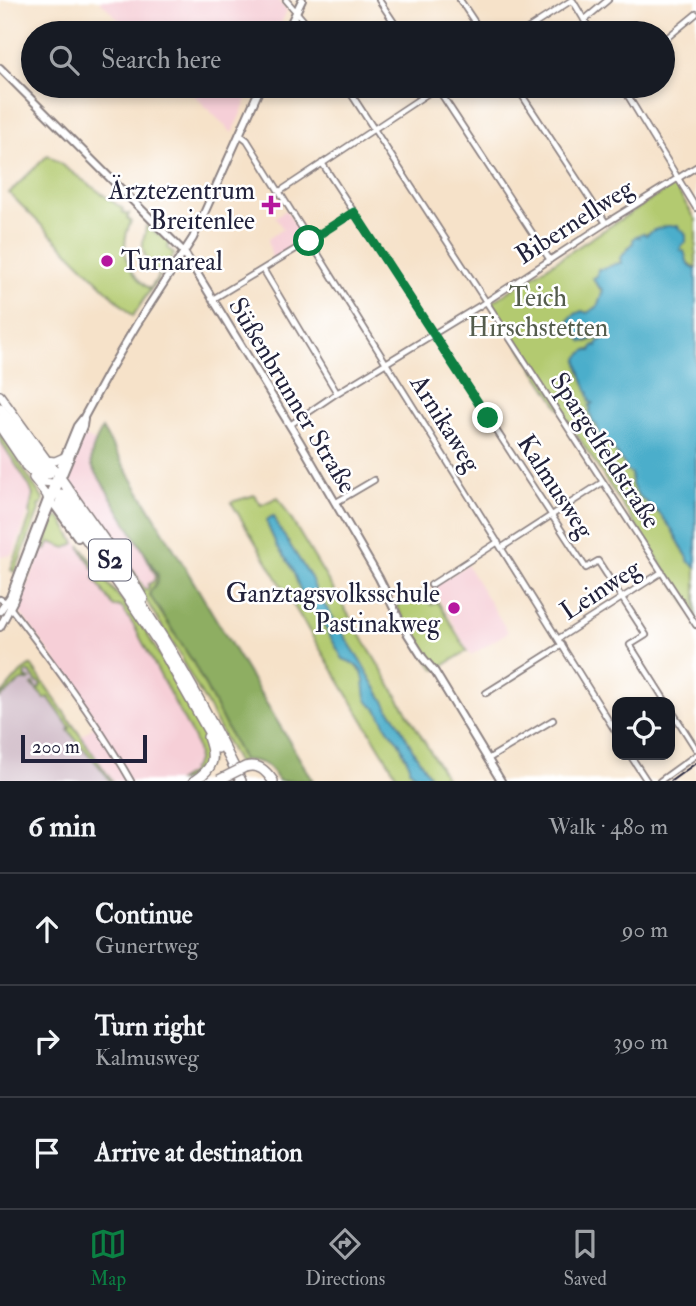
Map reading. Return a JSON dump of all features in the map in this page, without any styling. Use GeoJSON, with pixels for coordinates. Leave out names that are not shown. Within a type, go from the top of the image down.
{"type":"FeatureCollection","features":[{"type":"Feature","properties":{"kind":"highway"},"geometry":{"type":"LineString","coordinates":[[0,408],[52,478],[59,498]]}},
{"type":"Feature","properties":{"kind":"highway"},"geometry":{"type":"LineString","coordinates":[[0,419],[52,478]]}},
{"type":"Feature","properties":{"kind":"highway","name":"S2"},"geometry":{"type":"LineString","coordinates":[[59,498],[139,613],[203,719],[235,781]]}},
{"type":"Feature","properties":{"kind":"highway","name":"S2"},"geometry":{"type":"LineString","coordinates":[[59,498],[153,622],[192,687],[241,781]]}},
{"type":"Feature","properties":{"kind":"highway"},"geometry":{"type":"LineString","coordinates":[[78,538],[113,586],[131,608],[139,613]]}},
{"type":"Feature","properties":{"kind":"highway"},"geometry":{"type":"LineString","coordinates":[[194,781],[204,775],[211,765],[212,753],[202,724],[203,719]]}},
{"type":"Feature","properties":{"kind":"highway"},"geometry":{"type":"LineString","coordinates":[[218,780],[253,766],[262,769],[273,781]]}},
{"type":"Feature","properties":{"kind":"main road"},"geometry":{"type":"LineString","coordinates":[[292,21],[302,0]]}},
{"type":"Feature","properties":{"kind":"main road","name":"Süßenbrunner Straße"},"geometry":{"type":"LineString","coordinates":[[0,68],[21,89]]}},
{"type":"Feature","properties":{"kind":"main road","name":"Süßenbrunner Straße"},"geometry":{"type":"LineString","coordinates":[[30,98],[184,251],[290,425],[379,578],[409,636],[435,672],[501,781]]}},
{"type":"Feature","properties":{"kind":"main road"},"geometry":{"type":"LineString","coordinates":[[52,478],[77,426],[109,371],[193,238],[256,98]]}},
{"type":"Feature","properties":{"kind":"main road"},"geometry":{"type":"LineString","coordinates":[[0,396],[46,460],[62,514],[78,538]]}},
{"type":"Feature","properties":{"kind":"main road"},"geometry":{"type":"LineString","coordinates":[[0,428],[25,466],[42,482],[52,478],[83,426],[84,417]]}},
{"type":"Feature","properties":{"kind":"main road"},"geometry":{"type":"LineString","coordinates":[[46,460],[55,461],[64,457]]}},
{"type":"Feature","properties":{"kind":"main road"},"geometry":{"type":"LineString","coordinates":[[25,466],[59,498]]}},
{"type":"Feature","properties":{"kind":"main road"},"geometry":{"type":"LineString","coordinates":[[0,611],[45,518],[59,498]]}},
{"type":"Feature","properties":{"kind":"main road"},"geometry":{"type":"LineString","coordinates":[[0,627],[5,603],[10,597],[22,565],[59,498]]}},
{"type":"Feature","properties":{"kind":"main road"},"geometry":{"type":"LineString","coordinates":[[45,518],[51,514],[62,514]]}},
{"type":"Feature","properties":{"kind":"street"},"geometry":{"type":"LineString","coordinates":[[286,0],[304,21]]}},
{"type":"Feature","properties":{"kind":"street"},"geometry":{"type":"LineString","coordinates":[[379,0],[393,21]]}},
{"type":"Feature","properties":{"kind":"street"},"geometry":{"type":"LineString","coordinates":[[460,0],[474,21]]}},
{"type":"Feature","properties":{"kind":"street"},"geometry":{"type":"LineString","coordinates":[[540,21],[572,0],[584,20],[608,0]]}},
{"type":"Feature","properties":{"kind":"street"},"geometry":{"type":"LineString","coordinates":[[675,31],[696,14]]}},
{"type":"Feature","properties":{"kind":"street","name":"Spargelfeldstraße"},"geometry":{"type":"LineString","coordinates":[[354,98],[696,625]]}},
{"type":"Feature","properties":{"kind":"street"},"geometry":{"type":"LineString","coordinates":[[279,192],[419,98]]}},
{"type":"Feature","properties":{"kind":"street"},"geometry":{"type":"LineString","coordinates":[[445,98],[550,260]]}},
{"type":"Feature","properties":{"kind":"street"},"geometry":{"type":"LineString","coordinates":[[524,98],[606,223]]}},
{"type":"Feature","properties":{"kind":"street"},"geometry":{"type":"LineString","coordinates":[[629,98],[696,208]]}},
{"type":"Feature","properties":{"kind":"street","name":"Arnikaweg"},"geometry":{"type":"LineString","coordinates":[[239,135],[247,141],[612,726]]}},
{"type":"Feature","properties":{"kind":"street","name":"Kalmusweg"},"geometry":{"type":"LineString","coordinates":[[322,163],[586,568],[598,561],[622,597],[646,635],[630,645],[663,697]]}},
{"type":"Feature","properties":{"kind":"street","name":"Bibernellweg"},"geometry":{"type":"LineString","coordinates":[[290,425],[696,167]]}},
{"type":"Feature","properties":{"kind":"street"},"geometry":{"type":"LineString","coordinates":[[213,299],[354,212]]}},
{"type":"Feature","properties":{"kind":"street"},"geometry":{"type":"LineString","coordinates":[[263,269],[337,393]]}},
{"type":"Feature","properties":{"kind":"street"},"geometry":{"type":"LineString","coordinates":[[335,503],[374,480]]}},
{"type":"Feature","properties":{"kind":"street"},"geometry":{"type":"LineString","coordinates":[[501,548],[603,482]]}},
{"type":"Feature","properties":{"kind":"street"},"geometry":{"type":"LineString","coordinates":[[431,585],[498,542]]}},
{"type":"Feature","properties":{"kind":"street","name":"Leinweg"},"geometry":{"type":"LineString","coordinates":[[558,639],[662,572]]}},
{"type":"Feature","properties":{"kind":"street"},"geometry":{"type":"LineString","coordinates":[[5,603],[48,657],[131,781]]}},
{"type":"Feature","properties":{"kind":"street","name":"Leinweg"},"geometry":{"type":"LineString","coordinates":[[486,693],[562,645]]}},
{"type":"Feature","properties":{"kind":"street"},"geometry":{"type":"LineString","coordinates":[[675,716],[696,749]]}},
{"type":"Feature","properties":{"kind":"street"},"geometry":{"type":"LineString","coordinates":[[488,759],[553,720]]}},
{"type":"Feature","properties":{"kind":"street"},"geometry":{"type":"LineString","coordinates":[[660,781],[696,755]]}},
{"type":"Feature","properties":{"kind":"street"},"geometry":{"type":"LineString","coordinates":[[633,760],[647,781]]}},
{"type":"Feature","properties":{"kind":"shaded area"},"geometry":{"type":"Polygon","coordinates":[[[99,0],[278,0],[287,10],[282,21],[120,21],[99,0]]]}},
{"type":"Feature","properties":{"kind":"shaded area"},"geometry":{"type":"Polygon","coordinates":[[[197,98],[248,98],[232,133],[197,98]]]}},
{"type":"Feature","properties":{"kind":"shaded area"},"geometry":{"type":"Polygon","coordinates":[[[286,210],[304,239],[272,260],[268,239],[283,229],[275,217],[286,210]]]}},
{"type":"Feature","properties":{"kind":"shaded area"},"geometry":{"type":"Polygon","coordinates":[[[0,435],[38,493],[32,502],[14,553],[8,556],[0,556],[0,435]]]}},
{"type":"Feature","properties":{"kind":"shaded area"},"geometry":{"type":"Polygon","coordinates":[[[83,436],[96,442],[91,451],[91,461],[158,575],[156,583],[141,593],[102,527],[96,524],[68,484],[72,462],[83,436]]]}},
{"type":"Feature","properties":{"kind":"shaded area"},"geometry":{"type":"Polygon","coordinates":[[[58,516],[100,572],[134,626],[194,739],[198,752],[196,763],[191,769],[192,772],[178,781],[113,781],[82,736],[98,723],[17,609],[58,516]]]}},
{"type":"Feature","properties":{"kind":"shaded area"},"geometry":{"type":"Polygon","coordinates":[[[467,565],[508,632],[471,655],[432,586],[467,565]]]}},
{"type":"Feature","properties":{"kind":"shaded area"},"geometry":{"type":"Polygon","coordinates":[[[31,665],[112,781],[0,781],[0,692],[2,694],[21,672],[31,665]]]}},
{"type":"Feature","properties":{"kind":"green space"},"geometry":{"type":"Polygon","coordinates":[[[48,155],[129,214],[127,218],[131,221],[125,250],[127,259],[135,275],[150,289],[160,274],[145,257],[143,243],[146,226],[169,242],[168,248],[174,254],[133,316],[9,193],[48,155]]]}},
{"type":"Feature","properties":{"kind":"green space","name":"Teich Hirschstetten"},"geometry":{"type":"Polygon","coordinates":[[[674,185],[696,220],[696,269],[688,265],[680,250],[682,245],[679,229],[647,234],[636,240],[620,258],[622,263],[599,271],[595,282],[604,290],[597,307],[587,313],[582,311],[570,320],[570,324],[575,333],[587,342],[599,337],[605,339],[578,359],[579,369],[593,402],[591,410],[597,426],[631,473],[638,495],[660,514],[696,567],[696,618],[491,303],[674,185]]]}},
{"type":"Feature","properties":{"kind":"green space"},"geometry":{"type":"Polygon","coordinates":[[[102,429],[313,781],[279,781],[265,764],[243,760],[193,662],[149,594],[158,580],[158,575],[92,466],[92,451],[102,429]]]}},
{"type":"Feature","properties":{"kind":"green space"},"geometry":{"type":"Polygon","coordinates":[[[0,433],[43,499],[15,572],[11,570],[31,515],[29,513],[33,495],[0,440],[0,433]]]}},
{"type":"Feature","properties":{"kind":"green space"},"geometry":{"type":"Polygon","coordinates":[[[255,495],[261,505],[278,497],[448,781],[433,781],[361,662],[319,599],[311,578],[274,516],[267,520],[268,526],[277,546],[291,566],[301,592],[317,613],[343,659],[353,662],[364,675],[388,729],[399,742],[421,781],[400,781],[231,502],[255,495]]]}},
{"type":"Feature","properties":{"kind":"green space"},"geometry":{"type":"Polygon","coordinates":[[[58,516],[75,543],[66,548],[50,542],[46,550],[43,549],[54,521],[58,516]]]}},
{"type":"Feature","properties":{"kind":"green space"},"geometry":{"type":"Polygon","coordinates":[[[105,524],[121,552],[124,551],[145,590],[156,576],[141,546],[158,575],[158,580],[149,594],[193,662],[243,760],[238,764],[182,657],[103,530],[105,524]]]}},
{"type":"Feature","properties":{"kind":"green space"},"geometry":{"type":"Polygon","coordinates":[[[80,545],[143,627],[202,727],[210,748],[210,761],[193,778],[178,781],[192,772],[196,763],[194,739],[134,626],[122,608],[114,607],[94,578],[98,572],[80,545]]]}},
{"type":"Feature","properties":{"kind":"green space"},"geometry":{"type":"Polygon","coordinates":[[[423,590],[431,605],[438,602],[467,651],[436,670],[396,606],[423,590]]]}},
{"type":"Feature","properties":{"kind":"green space"},"geometry":{"type":"Polygon","coordinates":[[[31,665],[112,781],[68,730],[70,728],[48,697],[45,699],[32,685],[39,689],[41,684],[30,672],[25,674],[26,679],[30,679],[28,681],[21,681],[0,698],[0,692],[2,694],[21,672],[31,665]]]}},
{"type":"Feature","properties":{"kind":"water"},"geometry":{"type":"Polygon","coordinates":[[[667,226],[678,226],[686,235],[686,242],[680,250],[684,251],[688,264],[696,269],[696,567],[688,561],[671,528],[660,514],[638,495],[632,485],[631,473],[624,469],[626,466],[593,422],[589,406],[593,403],[589,401],[578,359],[582,353],[591,351],[594,345],[597,346],[598,341],[605,339],[598,337],[583,342],[572,330],[569,322],[574,314],[582,311],[587,313],[597,307],[603,290],[593,278],[597,276],[598,269],[621,263],[620,258],[636,236],[639,237],[638,235],[643,233],[646,235],[667,226]]]}},
{"type":"Feature","properties":{"kind":"water"},"geometry":{"type":"Polygon","coordinates":[[[274,516],[311,578],[319,599],[361,662],[433,781],[421,781],[409,769],[399,742],[377,709],[366,698],[360,670],[343,659],[317,613],[301,592],[291,566],[277,546],[268,526],[267,520],[274,516]]]}},
{"type":"Feature","properties":{"kind":"tram line"},"geometry":{"type":"LineString","coordinates":[[671,781],[696,763]]}},
{"type":"Feature","properties":{"kind":"place","name":"Ärztezentrum Breitenlee"},"geometry":{"type":"Point","coordinates":[271,205]}},
{"type":"Feature","properties":{"kind":"place","name":"Turnareal"},"geometry":{"type":"Point","coordinates":[107,261]}},
{"type":"Feature","properties":{"kind":"place","name":"Ganztagsvolksschule Pastinakweg"},"geometry":{"type":"Point","coordinates":[454,608]}},
{"type":"Feature","properties":{"kind":"route"},"geometry":{"type":"LineString","coordinates":[[309,241],[354,212],[488,418]]}}]}
